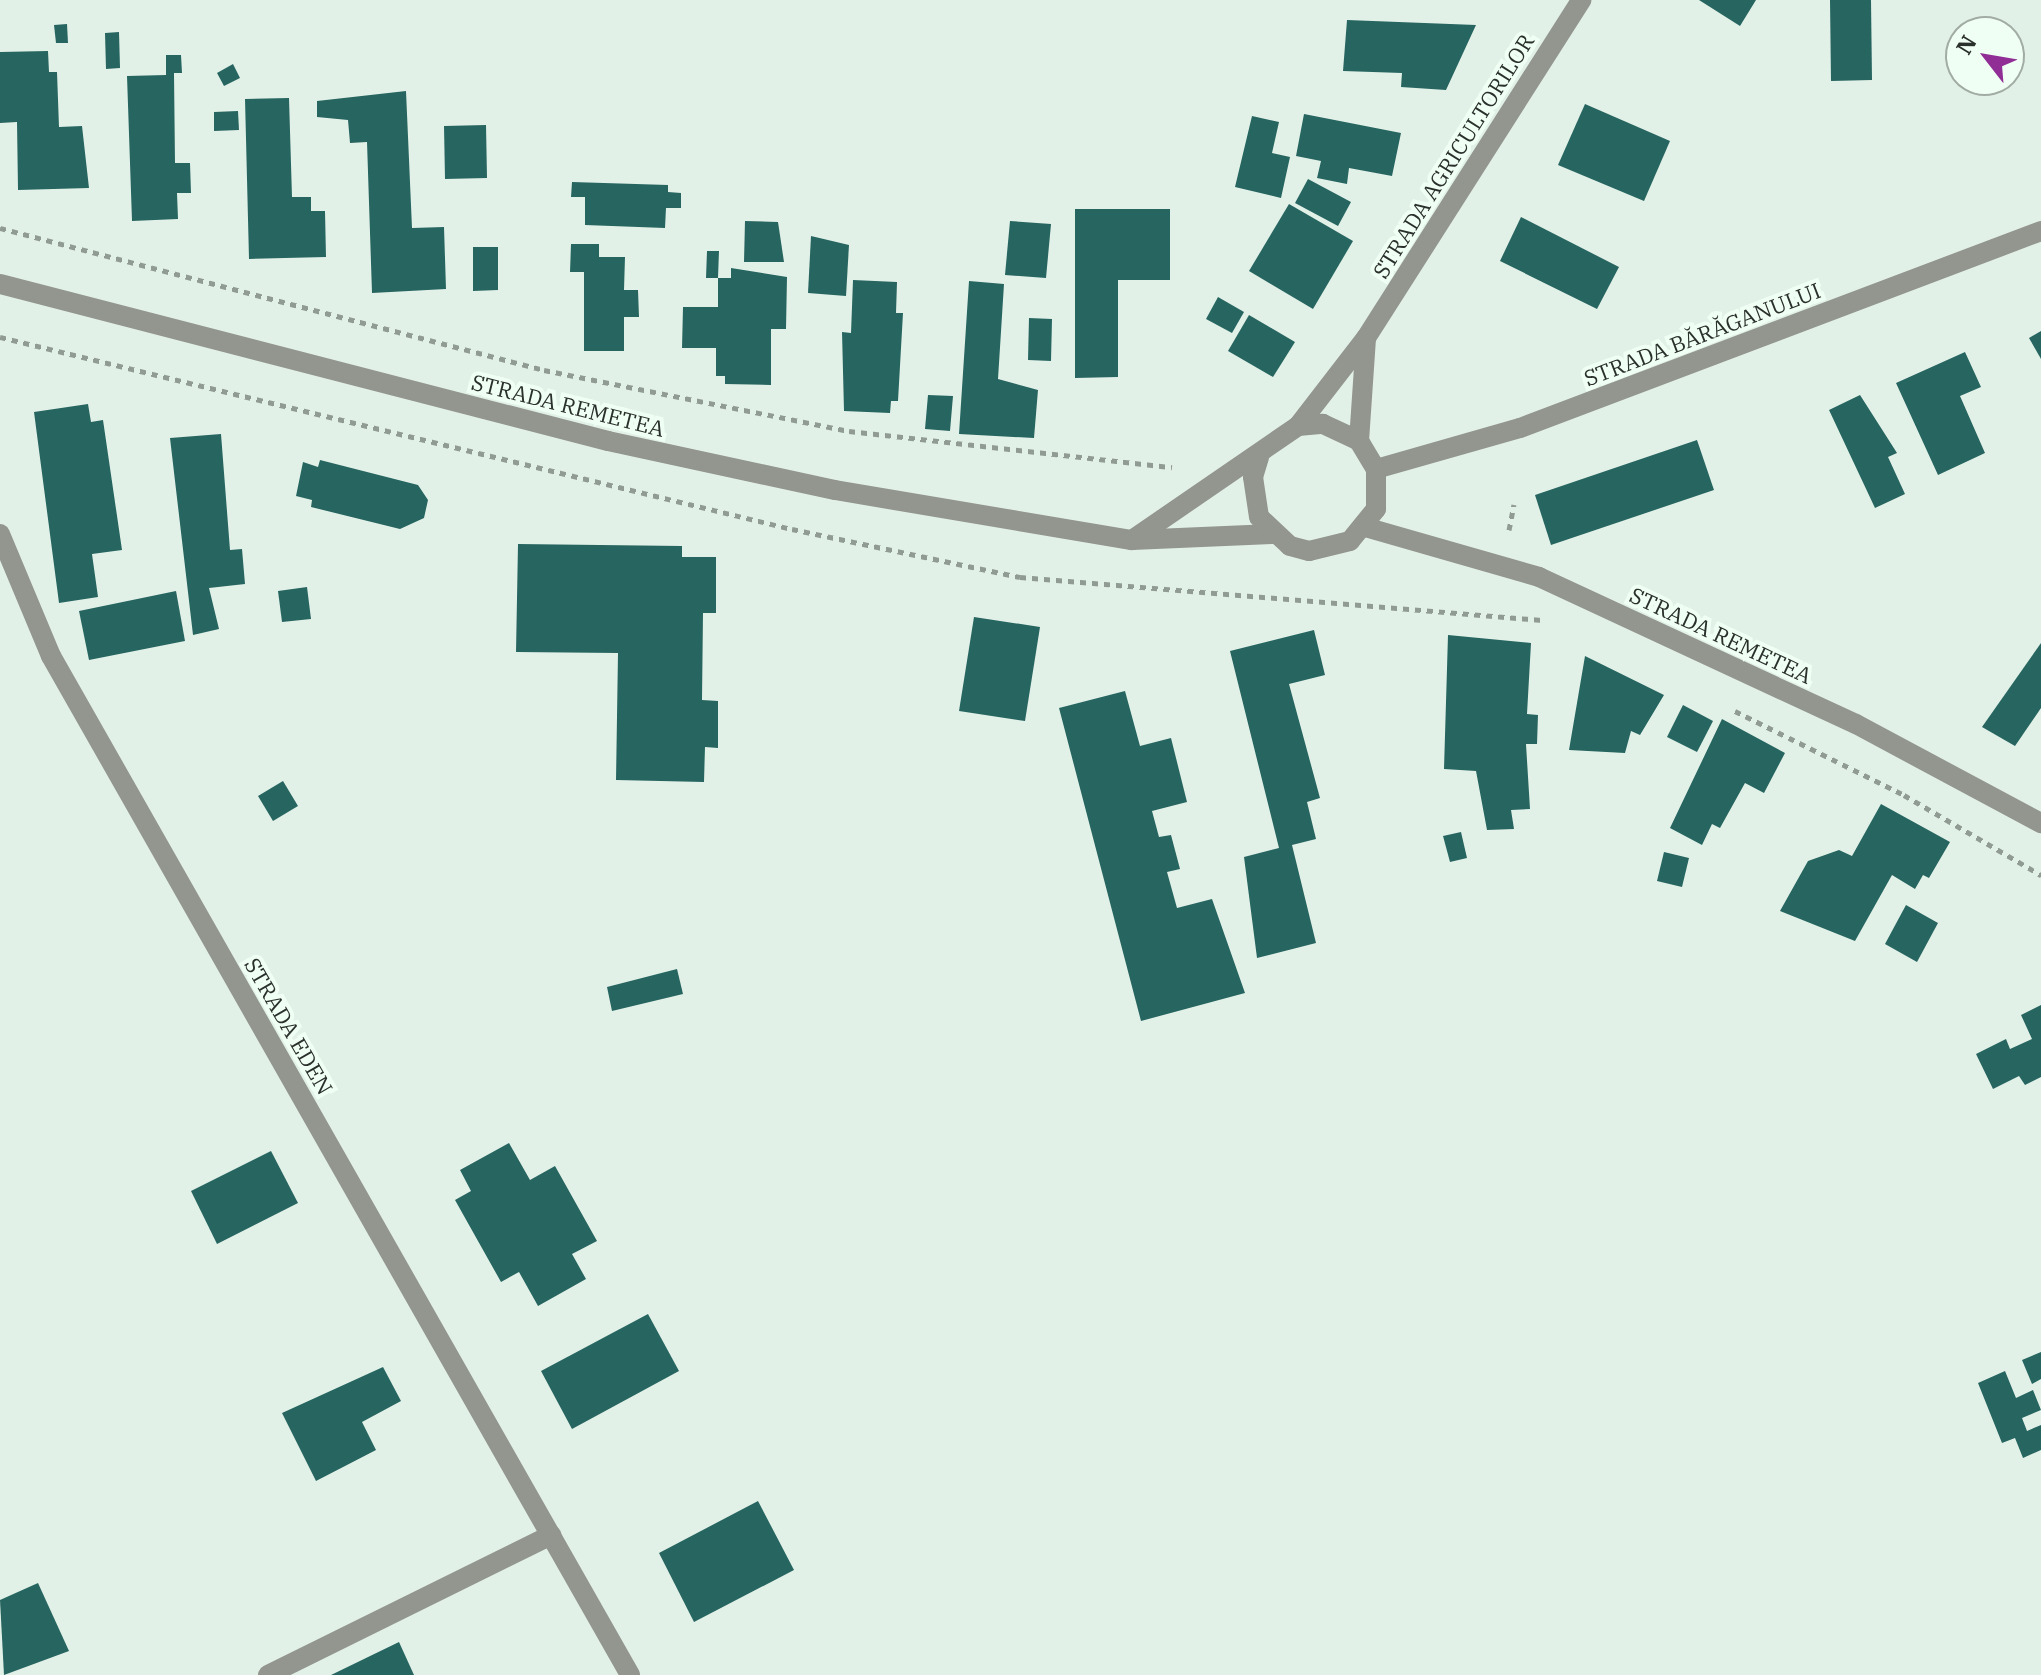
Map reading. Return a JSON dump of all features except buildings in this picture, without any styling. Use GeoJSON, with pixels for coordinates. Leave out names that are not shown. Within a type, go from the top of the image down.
{"type":"FeatureCollection","features":[{"type":"Feature","properties":{"kind":"street","name":"STRADA AGRICULTORILOR"},"geometry":{"type":"LineString","coordinates":[[1298,426],[1366,338],[1581,0]]}},
{"type":"Feature","properties":{"kind":"street","name":"STRADA BĂRĂGANULUI"},"geometry":{"type":"LineString","coordinates":[[1376,469],[1520,428],[2041,231]]}},
{"type":"Feature","properties":{"kind":"street","name":"STRADA REMETEA"},"geometry":{"type":"LineString","coordinates":[[0,284],[608,441],[835,490],[1132,540],[1272,534]]}},
{"type":"Feature","properties":{"kind":"street","name":"STRADA AGRICULTORILOR"},"geometry":{"type":"LineString","coordinates":[[1359,441],[1366,338]]}},
{"type":"Feature","properties":{"kind":"street"},"geometry":{"type":"LineString","coordinates":[[1132,540],[1259,457],[1298,426],[1323,424],[1359,441],[1376,469],[1376,509],[1365,527],[1350,541],[1309,551],[1272,534],[1253,498],[1259,457]]}},
{"type":"Feature","properties":{"kind":"street","name":"STRADA REMETEA"},"geometry":{"type":"LineString","coordinates":[[1365,527],[1539,577],[1856,724],[2041,823]]}},
{"type":"Feature","properties":{"kind":"street","name":"STRADA EDEN"},"geometry":{"type":"LineString","coordinates":[[0,534],[51,656],[630,1675]]}},
{"type":"Feature","properties":{"kind":"street"},"geometry":{"type":"LineString","coordinates":[[268,1675],[551,1535]]}},
{"type":"Feature","properties":{"kind":"path"},"geometry":{"type":"LineString","coordinates":[[0,228],[544,370],[849,431],[1181,468]]}},
{"type":"Feature","properties":{"kind":"path"},"geometry":{"type":"LineString","coordinates":[[0,337],[745,519],[1020,577],[1555,622]]}},
{"type":"Feature","properties":{"kind":"path"},"geometry":{"type":"LineString","coordinates":[[1506,539],[1514,504]]}},
{"type":"Feature","properties":{"kind":"path"},"geometry":{"type":"LineString","coordinates":[[1722,705],[1904,795],[2041,875]]}}]}
